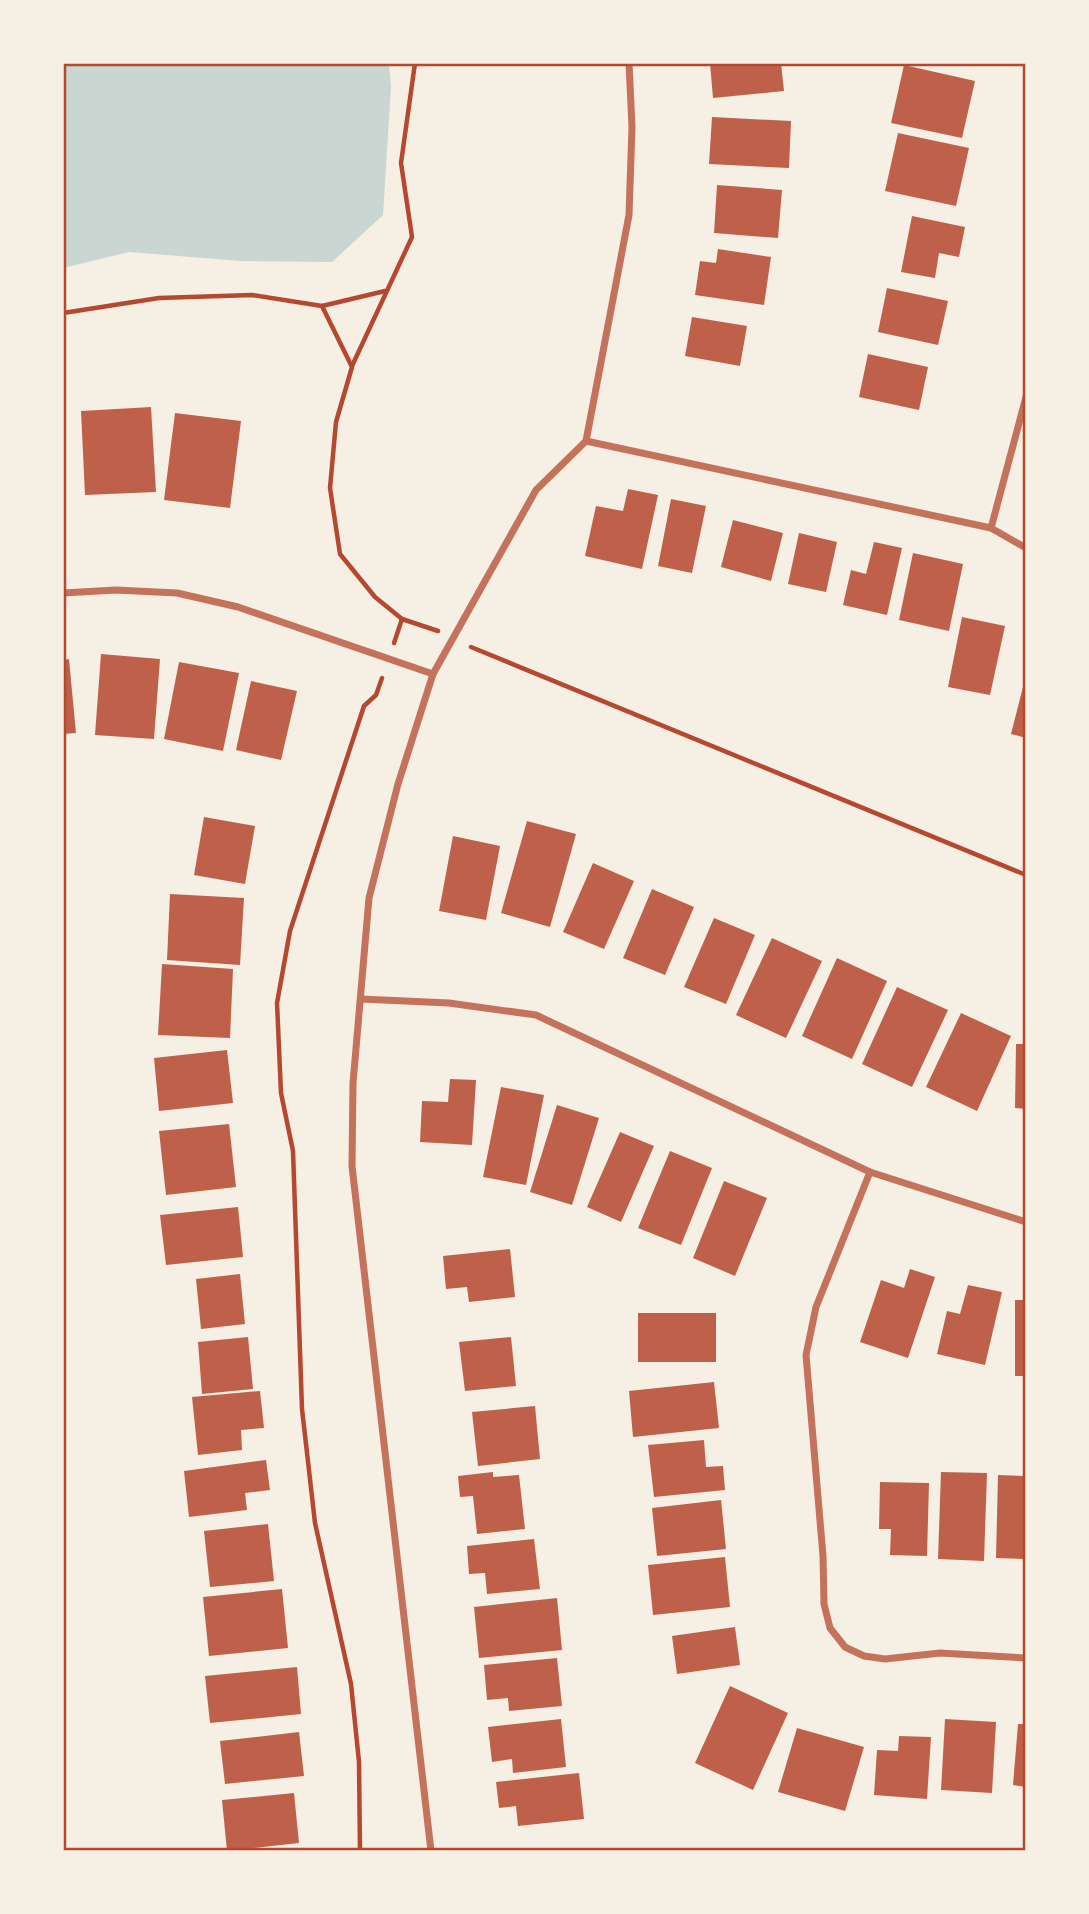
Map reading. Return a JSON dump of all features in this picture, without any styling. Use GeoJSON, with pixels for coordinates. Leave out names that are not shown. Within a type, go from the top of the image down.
{"type":"FeatureCollection","features":[{"type":"Feature","properties":{"kind":"street"},"geometry":{"type":"LineString","coordinates":[[431,1851],[352,1166],[353,1083],[369,898],[397,784],[433,674],[536,490],[586,442],[629,215],[632,127],[629,63]]}},
{"type":"Feature","properties":{"kind":"street"},"geometry":{"type":"LineString","coordinates":[[991,528],[1026,397]]}},
{"type":"Feature","properties":{"kind":"street"},"geometry":{"type":"LineString","coordinates":[[586,442],[991,528],[1026,548]]}},
{"type":"Feature","properties":{"kind":"street"},"geometry":{"type":"LineString","coordinates":[[63,593],[116,590],[177,593],[237,607],[433,674]]}},
{"type":"Feature","properties":{"kind":"street"},"geometry":{"type":"LineString","coordinates":[[361,999],[449,1003],[536,1015],[870,1172],[1026,1222]]}},
{"type":"Feature","properties":{"kind":"street"},"geometry":{"type":"LineString","coordinates":[[870,1172],[816,1307],[806,1355],[823,1556],[824,1604],[830,1628],[845,1647],[864,1656],[885,1659],[940,1653],[1026,1658]]}},
{"type":"Feature","properties":{"kind":"path"},"geometry":{"type":"LineString","coordinates":[[415,63],[401,163],[412,237],[352,367],[336,422],[330,488],[340,554],[375,597],[402,619],[454,637],[489,657],[768,767],[930,838],[1026,875]]}},
{"type":"Feature","properties":{"kind":"path"},"geometry":{"type":"LineString","coordinates":[[63,313],[159,298],[252,295],[322,306],[385,291]]}},
{"type":"Feature","properties":{"kind":"path"},"geometry":{"type":"LineString","coordinates":[[322,306],[352,367]]}},
{"type":"Feature","properties":{"kind":"path"},"geometry":{"type":"LineString","coordinates":[[360,1851],[359,1762],[351,1684],[315,1522],[302,1409],[293,1151],[281,1093],[277,1003],[289,931],[364,706],[376,695],[402,619]]}},
{"type":"Feature","properties":{"kind":"shaded area"},"geometry":{"type":"Polygon","coordinates":[[[63,63],[389,63],[391,87],[383,215],[332,262],[241,261],[129,252],[63,268],[63,63]]]}},
{"type":"Feature","properties":{"kind":"building"},"geometry":{"type":"Polygon","coordinates":[[[710,63],[781,63],[784,91],[713,98],[710,63]]]}},
{"type":"Feature","properties":{"kind":"building"},"geometry":{"type":"Polygon","coordinates":[[[904,65],[975,81],[962,138],[891,123],[904,65]]]}},
{"type":"Feature","properties":{"kind":"building"},"geometry":{"type":"Polygon","coordinates":[[[712,117],[791,121],[789,168],[709,164],[712,117]]]}},
{"type":"Feature","properties":{"kind":"building"},"geometry":{"type":"Polygon","coordinates":[[[898,133],[969,148],[956,206],[885,191],[898,133]]]}},
{"type":"Feature","properties":{"kind":"building"},"geometry":{"type":"Polygon","coordinates":[[[717,185],[782,190],[778,238],[714,233],[717,185]]]}},
{"type":"Feature","properties":{"kind":"building"},"geometry":{"type":"Polygon","coordinates":[[[912,216],[965,227],[959,257],[939,253],[935,278],[901,272],[912,216]]]}},
{"type":"Feature","properties":{"kind":"building"},"geometry":{"type":"Polygon","coordinates":[[[718,249],[771,257],[764,305],[695,295],[700,261],[716,263],[718,249]]]}},
{"type":"Feature","properties":{"kind":"building"},"geometry":{"type":"Polygon","coordinates":[[[887,288],[948,301],[938,345],[878,332],[887,288]]]}},
{"type":"Feature","properties":{"kind":"building"},"geometry":{"type":"Polygon","coordinates":[[[692,317],[747,326],[740,366],[685,356],[692,317]]]}},
{"type":"Feature","properties":{"kind":"building"},"geometry":{"type":"Polygon","coordinates":[[[868,354],[928,367],[919,410],[859,397],[868,354]]]}},
{"type":"Feature","properties":{"kind":"building"},"geometry":{"type":"Polygon","coordinates":[[[151,407],[156,492],[85,495],[81,411],[151,407]]]}},
{"type":"Feature","properties":{"kind":"building"},"geometry":{"type":"Polygon","coordinates":[[[175,413],[241,421],[230,508],[164,500],[175,413]]]}},
{"type":"Feature","properties":{"kind":"building"},"geometry":{"type":"Polygon","coordinates":[[[628,489],[658,495],[642,569],[585,556],[596,506],[623,511],[628,489]]]}},
{"type":"Feature","properties":{"kind":"building"},"geometry":{"type":"Polygon","coordinates":[[[671,499],[706,506],[692,573],[658,566],[671,499]]]}},
{"type":"Feature","properties":{"kind":"building"},"geometry":{"type":"Polygon","coordinates":[[[733,520],[783,533],[771,581],[721,567],[733,520]]]}},
{"type":"Feature","properties":{"kind":"building"},"geometry":{"type":"Polygon","coordinates":[[[799,533],[837,542],[826,592],[788,584],[799,533]]]}},
{"type":"Feature","properties":{"kind":"building"},"geometry":{"type":"Polygon","coordinates":[[[874,542],[902,548],[887,615],[843,605],[851,570],[866,574],[874,542]]]}},
{"type":"Feature","properties":{"kind":"building"},"geometry":{"type":"Polygon","coordinates":[[[913,553],[963,564],[949,631],[899,620],[913,553]]]}},
{"type":"Feature","properties":{"kind":"building"},"geometry":{"type":"Polygon","coordinates":[[[962,617],[1005,626],[990,695],[948,687],[962,617]]]}},
{"type":"Feature","properties":{"kind":"building"},"geometry":{"type":"Polygon","coordinates":[[[101,654],[160,659],[154,739],[95,735],[101,654]]]}},
{"type":"Feature","properties":{"kind":"building"},"geometry":{"type":"Polygon","coordinates":[[[69,659],[76,733],[63,734],[63,660],[69,659]]]}},
{"type":"Feature","properties":{"kind":"building"},"geometry":{"type":"Polygon","coordinates":[[[179,662],[239,673],[223,751],[164,739],[179,662]]]}},
{"type":"Feature","properties":{"kind":"building"},"geometry":{"type":"Polygon","coordinates":[[[1026,679],[1026,738],[1011,734],[1026,679]]]}},
{"type":"Feature","properties":{"kind":"building"},"geometry":{"type":"Polygon","coordinates":[[[251,681],[297,691],[281,760],[236,750],[251,681]]]}},
{"type":"Feature","properties":{"kind":"building"},"geometry":{"type":"Polygon","coordinates":[[[204,817],[255,826],[245,884],[194,875],[204,817]]]}},
{"type":"Feature","properties":{"kind":"building"},"geometry":{"type":"Polygon","coordinates":[[[527,821],[576,834],[550,927],[501,913],[527,821]]]}},
{"type":"Feature","properties":{"kind":"building"},"geometry":{"type":"Polygon","coordinates":[[[453,836],[500,846],[486,920],[439,911],[453,836]]]}},
{"type":"Feature","properties":{"kind":"building"},"geometry":{"type":"Polygon","coordinates":[[[593,863],[634,881],[604,949],[563,932],[593,863]]]}},
{"type":"Feature","properties":{"kind":"building"},"geometry":{"type":"Polygon","coordinates":[[[652,889],[694,907],[665,975],[623,958],[652,889]]]}},
{"type":"Feature","properties":{"kind":"building"},"geometry":{"type":"Polygon","coordinates":[[[170,894],[244,898],[240,965],[167,960],[170,894]]]}},
{"type":"Feature","properties":{"kind":"building"},"geometry":{"type":"Polygon","coordinates":[[[714,918],[755,935],[726,1004],[684,987],[714,918]]]}},
{"type":"Feature","properties":{"kind":"building"},"geometry":{"type":"Polygon","coordinates":[[[772,938],[822,961],[786,1038],[736,1015],[772,938]]]}},
{"type":"Feature","properties":{"kind":"building"},"geometry":{"type":"Polygon","coordinates":[[[837,958],[887,981],[852,1059],[802,1036],[837,958]]]}},
{"type":"Feature","properties":{"kind":"building"},"geometry":{"type":"Polygon","coordinates":[[[162,964],[233,969],[230,1038],[158,1035],[162,964]]]}},
{"type":"Feature","properties":{"kind":"building"},"geometry":{"type":"Polygon","coordinates":[[[897,987],[948,1010],[912,1087],[862,1064],[897,987]]]}},
{"type":"Feature","properties":{"kind":"building"},"geometry":{"type":"Polygon","coordinates":[[[961,1013],[1011,1036],[977,1111],[926,1087],[961,1013]]]}},
{"type":"Feature","properties":{"kind":"building"},"geometry":{"type":"Polygon","coordinates":[[[1016,1044],[1026,1044],[1026,1109],[1015,1108],[1016,1044]]]}},
{"type":"Feature","properties":{"kind":"building"},"geometry":{"type":"Polygon","coordinates":[[[227,1050],[233,1103],[159,1111],[154,1058],[227,1050]]]}},
{"type":"Feature","properties":{"kind":"building"},"geometry":{"type":"Polygon","coordinates":[[[450,1079],[476,1080],[472,1145],[420,1142],[422,1101],[448,1102],[450,1079]]]}},
{"type":"Feature","properties":{"kind":"building"},"geometry":{"type":"Polygon","coordinates":[[[501,1087],[544,1095],[526,1185],[483,1177],[501,1087]]]}},
{"type":"Feature","properties":{"kind":"building"},"geometry":{"type":"Polygon","coordinates":[[[557,1105],[599,1118],[572,1205],[530,1192],[557,1105]]]}},
{"type":"Feature","properties":{"kind":"building"},"geometry":{"type":"Polygon","coordinates":[[[229,1124],[236,1187],[166,1195],[159,1131],[229,1124]]]}},
{"type":"Feature","properties":{"kind":"building"},"geometry":{"type":"Polygon","coordinates":[[[620,1132],[654,1146],[621,1222],[587,1207],[620,1132]]]}},
{"type":"Feature","properties":{"kind":"building"},"geometry":{"type":"Polygon","coordinates":[[[670,1151],[712,1168],[681,1245],[638,1228],[670,1151]]]}},
{"type":"Feature","properties":{"kind":"building"},"geometry":{"type":"Polygon","coordinates":[[[724,1181],[767,1198],[735,1276],[693,1258],[724,1181]]]}},
{"type":"Feature","properties":{"kind":"building"},"geometry":{"type":"Polygon","coordinates":[[[238,1207],[243,1257],[166,1265],[160,1215],[238,1207]]]}},
{"type":"Feature","properties":{"kind":"building"},"geometry":{"type":"Polygon","coordinates":[[[510,1249],[515,1297],[469,1302],[467,1287],[446,1289],[443,1256],[510,1249]]]}},
{"type":"Feature","properties":{"kind":"building"},"geometry":{"type":"Polygon","coordinates":[[[910,1269],[935,1277],[908,1358],[860,1342],[881,1280],[904,1288],[910,1269]]]}},
{"type":"Feature","properties":{"kind":"building"},"geometry":{"type":"Polygon","coordinates":[[[240,1274],[245,1324],[201,1329],[196,1279],[240,1274]]]}},
{"type":"Feature","properties":{"kind":"building"},"geometry":{"type":"Polygon","coordinates":[[[968,1285],[1002,1292],[985,1365],[937,1354],[947,1311],[960,1314],[968,1285]]]}},
{"type":"Feature","properties":{"kind":"building"},"geometry":{"type":"Polygon","coordinates":[[[1015,1300],[1026,1300],[1026,1376],[1015,1376],[1015,1300]]]}},
{"type":"Feature","properties":{"kind":"building"},"geometry":{"type":"Polygon","coordinates":[[[638,1313],[716,1313],[716,1362],[638,1362],[638,1313]]]}},
{"type":"Feature","properties":{"kind":"building"},"geometry":{"type":"Polygon","coordinates":[[[248,1337],[253,1389],[202,1394],[198,1342],[248,1337]]]}},
{"type":"Feature","properties":{"kind":"building"},"geometry":{"type":"Polygon","coordinates":[[[511,1337],[516,1386],[465,1391],[459,1342],[511,1337]]]}},
{"type":"Feature","properties":{"kind":"building"},"geometry":{"type":"Polygon","coordinates":[[[714,1382],[719,1428],[633,1437],[629,1391],[714,1382]]]}},
{"type":"Feature","properties":{"kind":"building"},"geometry":{"type":"Polygon","coordinates":[[[260,1391],[264,1428],[241,1430],[242,1450],[198,1455],[192,1397],[260,1391]]]}},
{"type":"Feature","properties":{"kind":"building"},"geometry":{"type":"Polygon","coordinates":[[[535,1406],[540,1459],[478,1466],[472,1412],[535,1406]]]}},
{"type":"Feature","properties":{"kind":"building"},"geometry":{"type":"Polygon","coordinates":[[[704,1440],[706,1467],[723,1466],[725,1490],[654,1497],[648,1445],[704,1440]]]}},
{"type":"Feature","properties":{"kind":"building"},"geometry":{"type":"Polygon","coordinates":[[[266,1460],[270,1490],[245,1493],[247,1510],[189,1517],[184,1471],[266,1460]]]}},
{"type":"Feature","properties":{"kind":"building"},"geometry":{"type":"Polygon","coordinates":[[[493,1472],[493,1477],[519,1475],[525,1529],[477,1534],[473,1496],[460,1497],[458,1476],[493,1472]]]}},
{"type":"Feature","properties":{"kind":"building"},"geometry":{"type":"Polygon","coordinates":[[[941,1472],[987,1473],[984,1561],[938,1559],[941,1472]]]}},
{"type":"Feature","properties":{"kind":"building"},"geometry":{"type":"Polygon","coordinates":[[[998,1475],[1026,1476],[1026,1559],[996,1558],[998,1475]]]}},
{"type":"Feature","properties":{"kind":"building"},"geometry":{"type":"Polygon","coordinates":[[[880,1482],[929,1483],[927,1556],[890,1555],[891,1529],[879,1529],[880,1482]]]}},
{"type":"Feature","properties":{"kind":"building"},"geometry":{"type":"Polygon","coordinates":[[[721,1500],[726,1549],[657,1556],[652,1508],[721,1500]]]}},
{"type":"Feature","properties":{"kind":"building"},"geometry":{"type":"Polygon","coordinates":[[[268,1524],[274,1581],[210,1587],[204,1531],[268,1524]]]}},
{"type":"Feature","properties":{"kind":"building"},"geometry":{"type":"Polygon","coordinates":[[[534,1539],[540,1589],[487,1594],[485,1573],[469,1574],[467,1546],[534,1539]]]}},
{"type":"Feature","properties":{"kind":"building"},"geometry":{"type":"Polygon","coordinates":[[[725,1557],[730,1607],[653,1615],[648,1565],[725,1557]]]}},
{"type":"Feature","properties":{"kind":"building"},"geometry":{"type":"Polygon","coordinates":[[[282,1589],[288,1648],[209,1656],[203,1597],[282,1589]]]}},
{"type":"Feature","properties":{"kind":"building"},"geometry":{"type":"Polygon","coordinates":[[[557,1598],[562,1650],[479,1658],[474,1607],[557,1598]]]}},
{"type":"Feature","properties":{"kind":"building"},"geometry":{"type":"Polygon","coordinates":[[[735,1627],[740,1665],[677,1674],[672,1636],[735,1627]]]}},
{"type":"Feature","properties":{"kind":"building"},"geometry":{"type":"Polygon","coordinates":[[[557,1658],[562,1706],[509,1711],[508,1698],[487,1700],[484,1665],[557,1658]]]}},
{"type":"Feature","properties":{"kind":"building"},"geometry":{"type":"Polygon","coordinates":[[[297,1667],[301,1714],[210,1723],[205,1676],[297,1667]]]}},
{"type":"Feature","properties":{"kind":"building"},"geometry":{"type":"Polygon","coordinates":[[[730,1686],[788,1713],[753,1790],[695,1763],[730,1686]]]}},
{"type":"Feature","properties":{"kind":"building"},"geometry":{"type":"Polygon","coordinates":[[[561,1719],[566,1767],[513,1773],[512,1759],[492,1762],[488,1727],[561,1719]]]}},
{"type":"Feature","properties":{"kind":"building"},"geometry":{"type":"Polygon","coordinates":[[[945,1719],[996,1722],[992,1793],[941,1790],[945,1719]]]}},
{"type":"Feature","properties":{"kind":"building"},"geometry":{"type":"Polygon","coordinates":[[[1018,1724],[1026,1724],[1026,1787],[1013,1785],[1018,1724]]]}},
{"type":"Feature","properties":{"kind":"building"},"geometry":{"type":"Polygon","coordinates":[[[797,1728],[864,1747],[845,1811],[778,1792],[797,1728]]]}},
{"type":"Feature","properties":{"kind":"building"},"geometry":{"type":"Polygon","coordinates":[[[299,1732],[304,1776],[225,1784],[220,1741],[299,1732]]]}},
{"type":"Feature","properties":{"kind":"building"},"geometry":{"type":"Polygon","coordinates":[[[899,1736],[931,1737],[927,1799],[874,1795],[877,1750],[898,1751],[899,1736]]]}},
{"type":"Feature","properties":{"kind":"building"},"geometry":{"type":"Polygon","coordinates":[[[579,1773],[584,1819],[518,1826],[516,1806],[499,1808],[496,1782],[579,1773]]]}},
{"type":"Feature","properties":{"kind":"building"},"geometry":{"type":"Polygon","coordinates":[[[294,1793],[299,1843],[227,1851],[222,1800],[294,1793]]]}}]}
